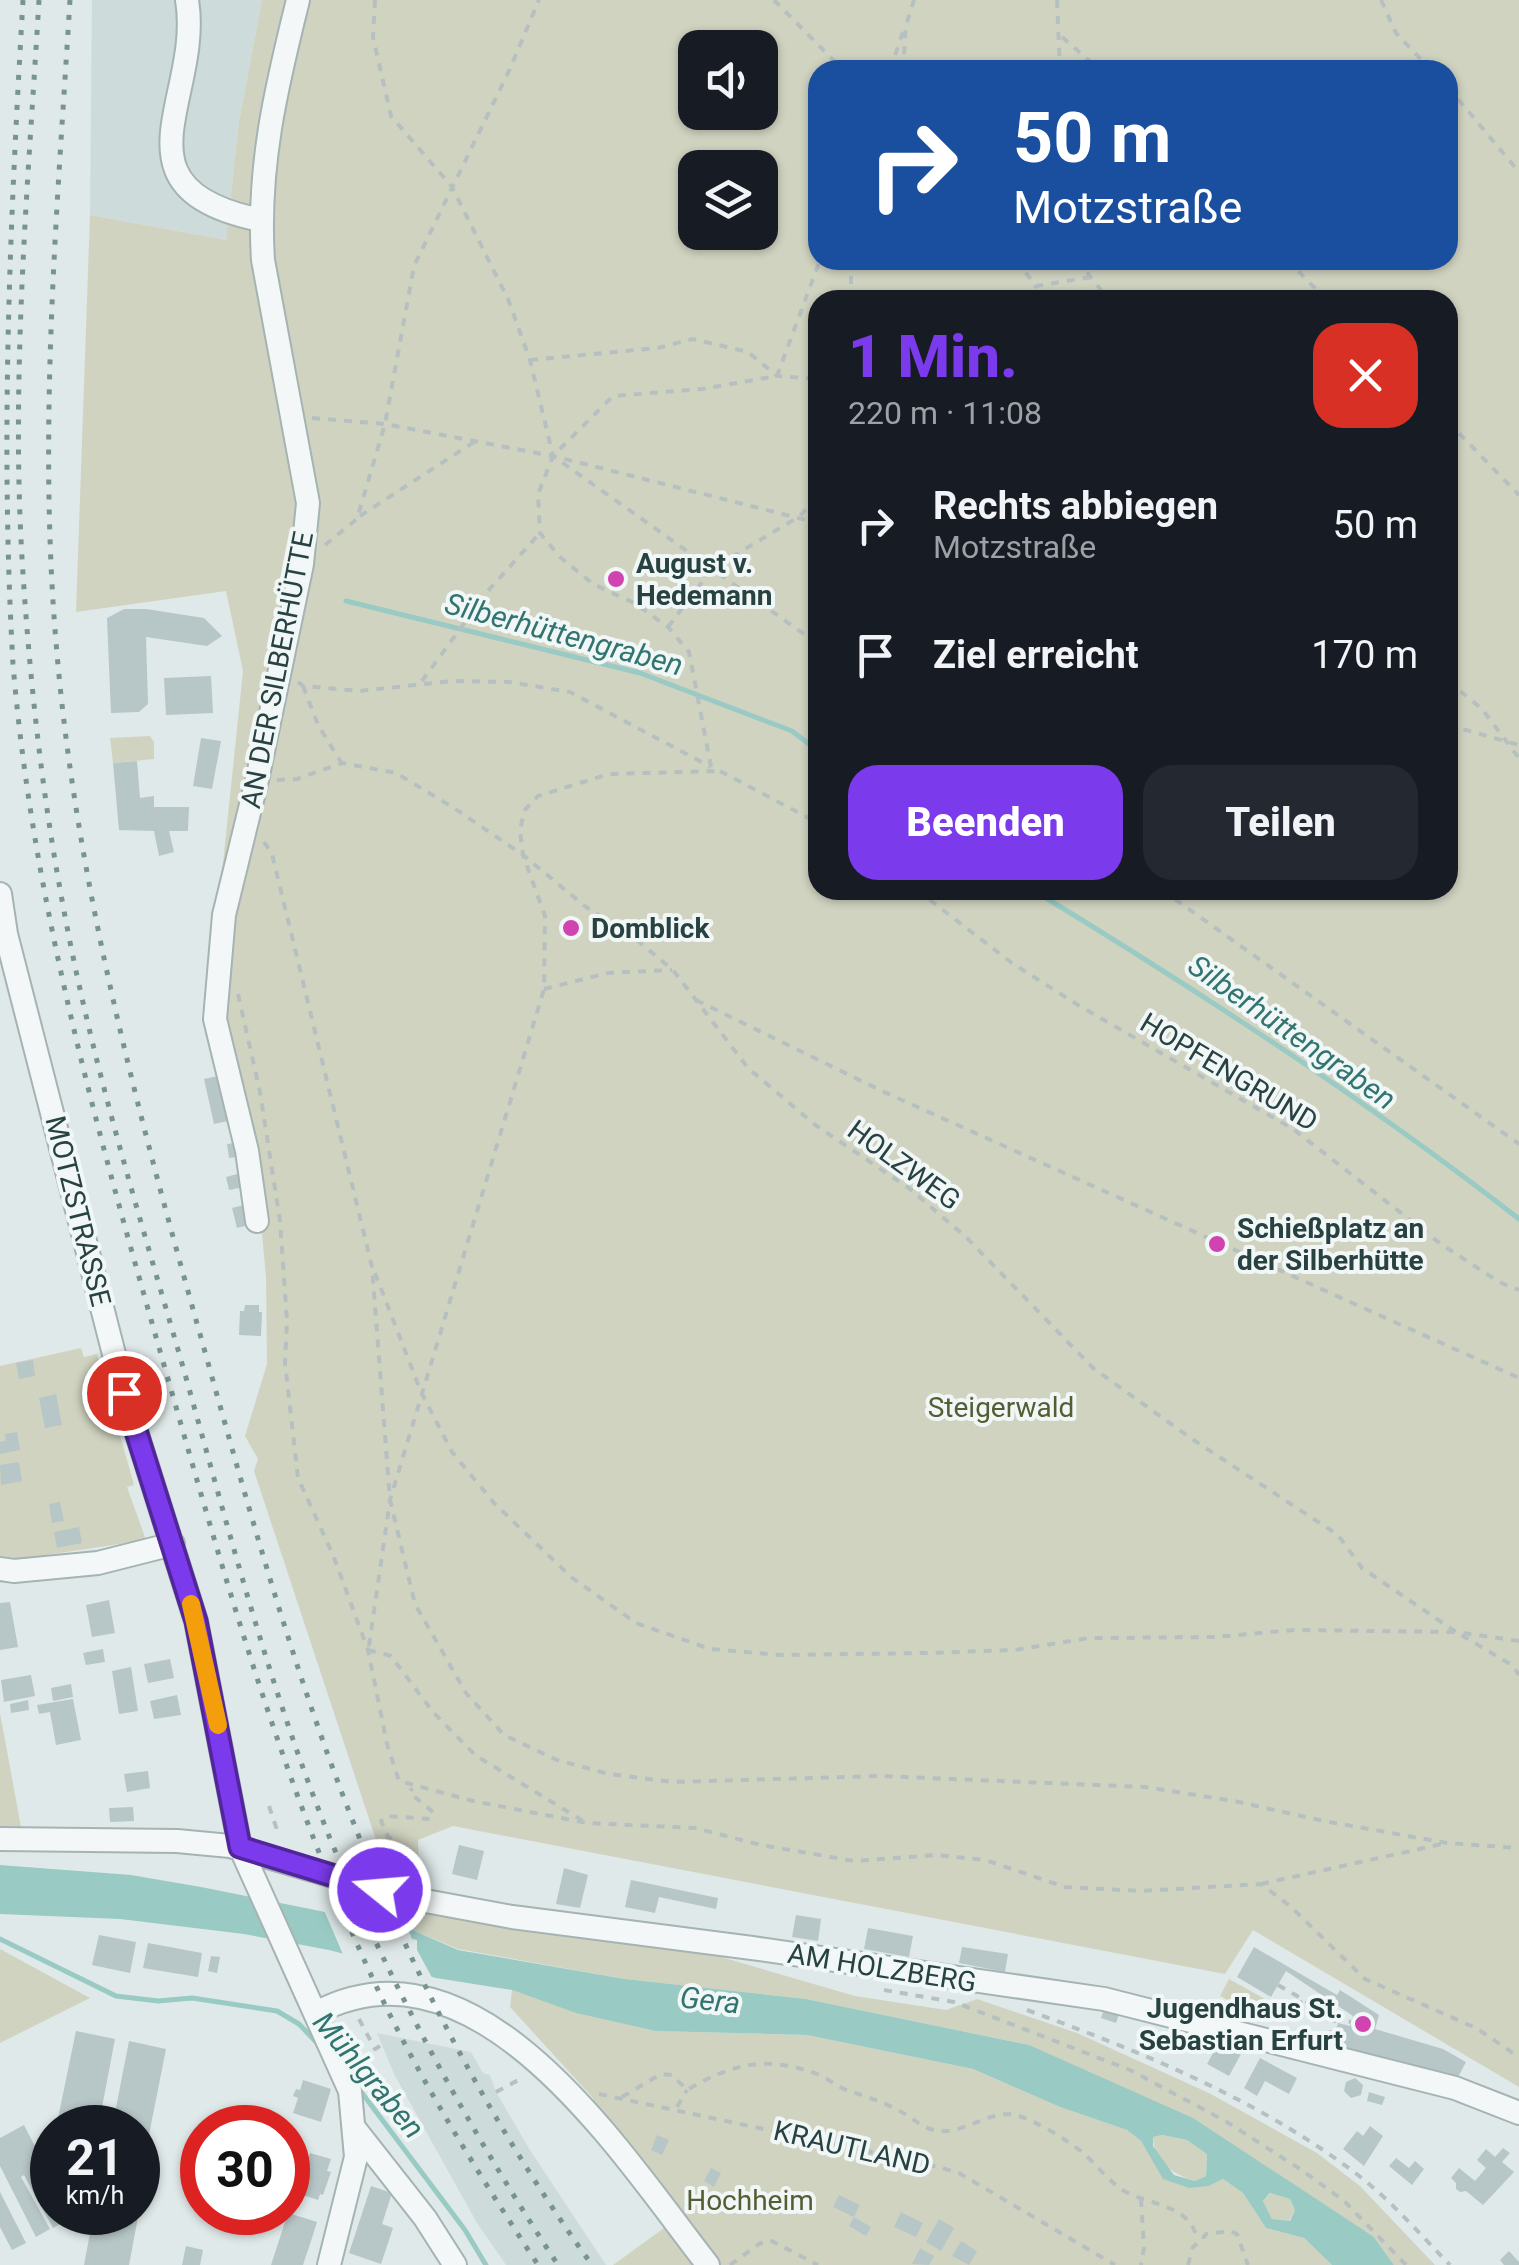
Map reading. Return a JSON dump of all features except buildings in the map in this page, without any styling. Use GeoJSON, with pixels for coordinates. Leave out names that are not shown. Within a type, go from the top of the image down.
{"type":"FeatureCollection","features":[{"type":"Feature","properties":{"kind":"street"},"geometry":{"type":"LineString","coordinates":[[187,0],[191,36],[176,102],[171,152],[180,178],[191,193],[229,213],[260,220]]}},
{"type":"Feature","properties":{"kind":"street","name":"AN DER SILBERHÜTTE"},"geometry":{"type":"LineString","coordinates":[[256,1220],[247,1151],[215,1019],[222,928],[302,564],[308,502],[263,260],[260,220],[264,148],[298,0]]}},
{"type":"Feature","properties":{"kind":"street","name":"MOTZSTRASSE"},"geometry":{"type":"LineString","coordinates":[[0,894],[3,935],[124,1393],[200,1639],[240,1847],[350,2091],[356,2128]]}},
{"type":"Feature","properties":{"kind":"street"},"geometry":{"type":"LineString","coordinates":[[0,1569],[98,1563],[172,1544]]}},
{"type":"Feature","properties":{"kind":"street","name":"AM HOLZBERG"},"geometry":{"type":"LineString","coordinates":[[0,1839],[240,1847],[404,1897],[512,1917],[1104,1999],[1456,2088],[1519,2113]]}},
{"type":"Feature","properties":{"kind":"street"},"geometry":{"type":"LineString","coordinates":[[316,2013],[348,1997],[400,1992],[452,2004],[494,2029],[567,2090],[708,2265]]}},
{"type":"Feature","properties":{"kind":"street"},"geometry":{"type":"LineString","coordinates":[[329,2265],[353,2174],[356,2128]]}},
{"type":"Feature","properties":{"kind":"street"},"geometry":{"type":"LineString","coordinates":[[356,2128],[454,2265]]}},
{"type":"Feature","properties":{"kind":"path"},"geometry":{"type":"LineString","coordinates":[[375,0],[373,37],[391,116],[452,187],[508,300],[530,360],[553,456],[808,637]]}},
{"type":"Feature","properties":{"kind":"path"},"geometry":{"type":"LineString","coordinates":[[357,518],[385,424],[414,266],[509,71],[539,0]]}},
{"type":"Feature","properties":{"kind":"path"},"geometry":{"type":"LineString","coordinates":[[774,0],[832,60]]}},
{"type":"Feature","properties":{"kind":"path"},"geometry":{"type":"LineString","coordinates":[[894,60],[914,0]]}},
{"type":"Feature","properties":{"kind":"path"},"geometry":{"type":"LineString","coordinates":[[1058,0],[1060,60]]}},
{"type":"Feature","properties":{"kind":"path"},"geometry":{"type":"LineString","coordinates":[[1381,0],[1396,33],[1422,60]]}},
{"type":"Feature","properties":{"kind":"path"},"geometry":{"type":"LineString","coordinates":[[904,60],[906,25]]}},
{"type":"Feature","properties":{"kind":"path"},"geometry":{"type":"LineString","coordinates":[[1061,37],[1088,60]]}},
{"type":"Feature","properties":{"kind":"path"},"geometry":{"type":"LineString","coordinates":[[1458,99],[1519,172]]}},
{"type":"Feature","properties":{"kind":"path"},"geometry":{"type":"LineString","coordinates":[[1024,270],[1036,286]]}},
{"type":"Feature","properties":{"kind":"path"},"geometry":{"type":"LineString","coordinates":[[1085,270],[1101,290]]}},
{"type":"Feature","properties":{"kind":"path"},"geometry":{"type":"LineString","coordinates":[[1297,270],[1317,290]]}},
{"type":"Feature","properties":{"kind":"path"},"geometry":{"type":"LineString","coordinates":[[1033,290],[1036,286],[1092,278]]}},
{"type":"Feature","properties":{"kind":"path"},"geometry":{"type":"LineString","coordinates":[[777,376],[808,292]]}},
{"type":"Feature","properties":{"kind":"path"},"geometry":{"type":"LineString","coordinates":[[530,360],[658,348],[694,339],[748,352],[777,376]]}},
{"type":"Feature","properties":{"kind":"path"},"geometry":{"type":"LineString","coordinates":[[711,767],[689,652],[668,628],[636,604],[593,584],[560,557],[540,533],[538,494],[553,456],[613,396],[702,390],[777,376],[808,378]]}},
{"type":"Feature","properties":{"kind":"path"},"geometry":{"type":"LineString","coordinates":[[293,417],[385,424],[553,456],[808,519]]}},
{"type":"Feature","properties":{"kind":"path"},"geometry":{"type":"LineString","coordinates":[[1458,432],[1519,495]]}},
{"type":"Feature","properties":{"kind":"path"},"geometry":{"type":"LineString","coordinates":[[302,564],[357,518],[474,442]]}},
{"type":"Feature","properties":{"kind":"path"},"geometry":{"type":"LineString","coordinates":[[668,628],[712,569],[800,516],[808,507]]}},
{"type":"Feature","properties":{"kind":"path"},"geometry":{"type":"LineString","coordinates":[[420,684],[487,592],[540,533]]}},
{"type":"Feature","properties":{"kind":"path"},"geometry":{"type":"LineString","coordinates":[[279,667],[304,686],[360,691],[420,684],[509,682],[570,692],[808,818]]}},
{"type":"Feature","properties":{"kind":"path"},"geometry":{"type":"LineString","coordinates":[[257,780],[297,779],[342,762],[318,725],[304,686]]}},
{"type":"Feature","properties":{"kind":"path"},"geometry":{"type":"LineString","coordinates":[[1458,689],[1482,709],[1519,758]]}},
{"type":"Feature","properties":{"kind":"path"},"geometry":{"type":"LineString","coordinates":[[1458,728],[1519,745]]}},
{"type":"Feature","properties":{"kind":"path","name":"HOLZWEG"},"geometry":{"type":"LineString","coordinates":[[342,762],[396,774],[454,808],[523,854],[586,907],[633,937],[673,970],[748,1068],[814,1124],[910,1190],[968,1238],[1094,1368],[1338,1536],[1362,1568],[1456,1632],[1519,1640]]}},
{"type":"Feature","properties":{"kind":"path"},"geometry":{"type":"LineString","coordinates":[[368,1650],[390,1500],[544,988],[546,916],[523,854],[520,831],[524,811],[538,796],[609,774],[720,772]]}},
{"type":"Feature","properties":{"kind":"path"},"geometry":{"type":"LineString","coordinates":[[249,816],[272,854],[372,1266],[421,1392],[452,1452],[494,1503],[571,1577],[636,1622],[710,1649],[781,1655],[1016,1650],[1089,1638],[1294,1630],[1456,1632],[1512,1665],[1519,1675]]}},
{"type":"Feature","properties":{"kind":"path","name":"HOPFENGRUND"},"geometry":{"type":"LineString","coordinates":[[930,900],[1012,963],[1078,1005],[1293,1130],[1441,1244],[1519,1290]]}},
{"type":"Feature","properties":{"kind":"path"},"geometry":{"type":"LineString","coordinates":[[1176,900],[1519,1144]]}},
{"type":"Feature","properties":{"kind":"path"},"geometry":{"type":"LineString","coordinates":[[544,988],[608,974],[673,970]]}},
{"type":"Feature","properties":{"kind":"path"},"geometry":{"type":"LineString","coordinates":[[238,994],[260,1092],[280,1220],[286,1290],[286,1363],[298,1478],[333,1555],[368,1650],[399,1781],[587,1823],[695,1828],[761,1845],[854,1861],[936,1855],[985,1860],[1065,1888],[1140,1891],[1262,1884],[1447,1843]]}},
{"type":"Feature","properties":{"kind":"path"},"geometry":{"type":"LineString","coordinates":[[692,998],[882,1091],[1519,1378]]}},
{"type":"Feature","properties":{"kind":"path"},"geometry":{"type":"LineString","coordinates":[[372,1266],[390,1500],[415,1604],[466,1693],[504,1735],[557,1760],[609,1774],[672,1782],[880,1776],[1145,1787],[1447,1843],[1519,1848]]}},
{"type":"Feature","properties":{"kind":"path"},"geometry":{"type":"LineString","coordinates":[[368,1650],[390,1656],[433,1712],[476,1755],[587,1823]]}},
{"type":"Feature","properties":{"kind":"path"},"geometry":{"type":"LineString","coordinates":[[383,1869],[412,1869],[412,1857],[388,1836],[381,1821],[387,1816],[430,1819],[432,1812],[410,1793],[413,1787]]}},
{"type":"Feature","properties":{"kind":"path"},"geometry":{"type":"LineString","coordinates":[[269,1806],[276,1826],[280,1825]]}},
{"type":"Feature","properties":{"kind":"path"},"geometry":{"type":"LineString","coordinates":[[370,1844],[388,1836]]}},
{"type":"Feature","properties":{"kind":"path"},"geometry":{"type":"LineString","coordinates":[[1262,1884],[1365,1979],[1476,2028],[1519,2057]]}},
{"type":"Feature","properties":{"kind":"path"},"geometry":{"type":"LineString","coordinates":[[1278,1985],[1335,2018],[1351,2022]]}},
{"type":"Feature","properties":{"kind":"path"},"geometry":{"type":"LineString","coordinates":[[872,1988],[954,2002],[1130,2070],[1227,2122],[1303,2171],[1344,2201],[1406,2265]]}},
{"type":"Feature","properties":{"kind":"path"},"geometry":{"type":"LineString","coordinates":[[348,1997],[376,2049],[380,2046]]}},
{"type":"Feature","properties":{"kind":"path"},"geometry":{"type":"LineString","coordinates":[[1279,2006],[1307,2001]]}},
{"type":"Feature","properties":{"kind":"path"},"geometry":{"type":"LineString","coordinates":[[1018,2007],[1139,2051],[1253,2108],[1351,2169],[1406,2218],[1450,2265]]}},
{"type":"Feature","properties":{"kind":"path"},"geometry":{"type":"LineString","coordinates":[[1328,2044],[1335,2018]]}},
{"type":"Feature","properties":{"kind":"path"},"geometry":{"type":"LineString","coordinates":[[676,2108],[686,2090],[723,2069],[757,2063],[806,2070],[872,2097],[930,2129],[956,2130],[1010,2114],[1025,2118],[1080,2150],[1120,2188],[1163,2204],[1186,2218],[1196,2235],[1204,2237]]}},
{"type":"Feature","properties":{"kind":"path"},"geometry":{"type":"LineString","coordinates":[[622,2096],[661,2074],[672,2074],[686,2090]]}},
{"type":"Feature","properties":{"kind":"path"},"geometry":{"type":"LineString","coordinates":[[496,2092],[521,2080]]}},
{"type":"Feature","properties":{"kind":"path","name":"KRAUTLAND"},"geometry":{"type":"LineString","coordinates":[[567,2090],[622,2096],[960,2174],[1115,2265]]}},
{"type":"Feature","properties":{"kind":"path"},"geometry":{"type":"LineString","coordinates":[[1141,2199],[1141,2265]]}},
{"type":"Feature","properties":{"kind":"path"},"geometry":{"type":"LineString","coordinates":[[1188,2265],[1194,2247],[1206,2234],[1230,2231],[1238,2234],[1248,2265]]}},
{"type":"Feature","properties":{"kind":"path"},"geometry":{"type":"LineString","coordinates":[[730,2265],[770,2240],[818,2265]]}},
{"type":"Feature","properties":{"kind":"shaded area"},"geometry":{"type":"Polygon","coordinates":[[[92,0],[262,0],[239,122],[226,240],[90,215],[92,0]]]}},
{"type":"Feature","properties":{"kind":"shaded area"},"geometry":{"type":"Polygon","coordinates":[[[377,2033],[471,2052],[483,2073],[490,2075],[530,2150],[606,2265],[506,2265],[477,2223],[394,2074],[377,2033]]]}},
{"type":"Feature","properties":{"kind":"green space","name":"Steigerwald"},"geometry":{"type":"Polygon","coordinates":[[[262,0],[1519,0],[1519,2087],[1253,1930],[1225,1974],[453,1826],[418,1840],[419,1873],[430,1913],[503,1927],[711,1954],[855,1996],[946,2010],[977,1999],[1077,2033],[1209,2093],[1317,2153],[1360,2186],[1435,2265],[1394,2265],[1374,2237],[1321,2204],[1029,2045],[806,1999],[625,1979],[458,1949],[410,1929],[373,1845],[377,1843],[254,1471],[258,1459],[245,1436],[267,1364],[266,1277],[261,1222],[212,969],[243,671],[226,591],[76,612],[90,215],[226,240],[239,122],[262,0]]]}},
{"type":"Feature","properties":{"kind":"green space"},"geometry":{"type":"Polygon","coordinates":[[[150,736],[154,759],[113,763],[110,738],[150,736]]]}},
{"type":"Feature","properties":{"kind":"green space"},"geometry":{"type":"Polygon","coordinates":[[[81,1348],[84,1357],[97,1354],[134,1485],[127,1487],[146,1540],[0,1562],[0,1366],[81,1348]]]}},
{"type":"Feature","properties":{"kind":"green space"},"geometry":{"type":"Polygon","coordinates":[[[0,1713],[21,1827],[0,1829],[0,1713]]]}},
{"type":"Feature","properties":{"kind":"green space"},"geometry":{"type":"Polygon","coordinates":[[[0,1949],[90,1998],[0,2043],[0,1949]]]}},
{"type":"Feature","properties":{"kind":"green space"},"geometry":{"type":"Polygon","coordinates":[[[1229,1979],[1279,2007],[1269,2022],[1220,1996],[1229,1979]]]}},
{"type":"Feature","properties":{"kind":"green space","name":"Hochheim"},"geometry":{"type":"Polygon","coordinates":[[[512,1990],[577,2013],[655,2031],[807,2035],[973,2069],[1060,2107],[1127,2130],[1141,2141],[1164,2179],[1209,2186],[1223,2179],[1243,2193],[1266,2228],[1304,2238],[1332,2265],[613,2265],[678,2218],[593,2108],[593,2098],[510,2007],[512,1990]]]}},
{"type":"Feature","properties":{"kind":"green space"},"geometry":{"type":"Polygon","coordinates":[[[1153,2137],[1187,2140],[1207,2153],[1206,2176],[1195,2181],[1166,2166],[1154,2146],[1153,2137]]]}},
{"type":"Feature","properties":{"kind":"green space"},"geometry":{"type":"Polygon","coordinates":[[[1271,2193],[1290,2199],[1295,2210],[1289,2221],[1272,2219],[1263,2201],[1271,2193]]]}},
{"type":"Feature","properties":{"kind":"water","name":"Gera"},"geometry":{"type":"Polygon","coordinates":[[[0,1865],[131,1875],[410,1929],[458,1950],[625,1979],[806,1999],[1029,2045],[1193,2118],[1374,2237],[1394,2265],[1332,2265],[1304,2238],[1266,2228],[1243,2193],[1223,2179],[1209,2186],[1189,2188],[1163,2179],[1141,2141],[1127,2130],[1060,2107],[973,2069],[807,2035],[655,2031],[576,2013],[512,1990],[436,1978],[329,1950],[244,1934],[120,1919],[0,1914],[0,1865]],[[1153,2137],[1153,2146],[1174,2175],[1195,2181],[1206,2176],[1207,2154],[1187,2140],[1153,2137]],[[1270,2193],[1263,2201],[1272,2219],[1290,2221],[1295,2210],[1290,2199],[1270,2193]]]}},
{"type":"Feature","properties":{"kind":"pier"},"geometry":{"type":"Polygon","coordinates":[[[323,1908],[406,1923],[435,1983],[345,1959],[323,1908]]]}},
{"type":"Feature","properties":{"kind":"waterway","name":"Silberhüttengraben"},"geometry":{"type":"LineString","coordinates":[[346,601],[640,673],[792,731],[808,743]]}},
{"type":"Feature","properties":{"kind":"waterway","name":"Silberhüttengraben"},"geometry":{"type":"LineString","coordinates":[[1049,900],[1280,1047],[1519,1219]]}},
{"type":"Feature","properties":{"kind":"waterway","name":"Mühlgraben"},"geometry":{"type":"LineString","coordinates":[[0,1939],[116,1996],[158,2001],[192,1998],[277,2011],[299,2024],[318,2044]]}},
{"type":"Feature","properties":{"kind":"waterway","name":"Mühlgraben"},"geometry":{"type":"LineString","coordinates":[[359,2089],[465,2230],[486,2265]]}},
{"type":"Feature","properties":{"kind":"railway"},"geometry":{"type":"LineString","coordinates":[[23,0],[8,332],[9,581],[22,750],[34,835],[68,1004],[110,1171],[203,1499],[252,1661],[307,1821],[338,1900],[409,2052],[538,2265]]}},
{"type":"Feature","properties":{"kind":"railway"},"geometry":{"type":"LineString","coordinates":[[39,0],[20,349],[22,558],[32,687],[48,815],[86,1016],[131,1189],[249,1600],[307,1778],[353,1892],[405,2002],[493,2162],[558,2265]]}},
{"type":"Feature","properties":{"kind":"railway"},"geometry":{"type":"LineString","coordinates":[[70,0],[51,321],[51,562],[56,642],[77,816],[110,988],[152,1158],[235,1459],[294,1656],[339,1785],[387,1904],[438,2011],[495,2116],[592,2265]]}},
{"type":"Feature","properties":{"kind":"slow traffic"},"geometry":{"type":"LineString","coordinates":[[191,1604],[218,1725]]}},
{"type":"Feature","properties":{"kind":"place","name":"August v. Hedemann"},"geometry":{"type":"Point","coordinates":[616,579]}},
{"type":"Feature","properties":{"kind":"place","name":"Domblick"},"geometry":{"type":"Point","coordinates":[571,928]}},
{"type":"Feature","properties":{"kind":"place","name":"Schießplatz an der Silberhütte"},"geometry":{"type":"Point","coordinates":[1217,1244]}},
{"type":"Feature","properties":{"kind":"place","name":"Jugendhaus St. Sebastian Erfurt"},"geometry":{"type":"Point","coordinates":[1363,2024]}},
{"type":"Feature","properties":{"kind":"route"},"geometry":{"type":"LineString","coordinates":[[124,1393],[196,1621],[240,1847],[380,1890]]}}]}
